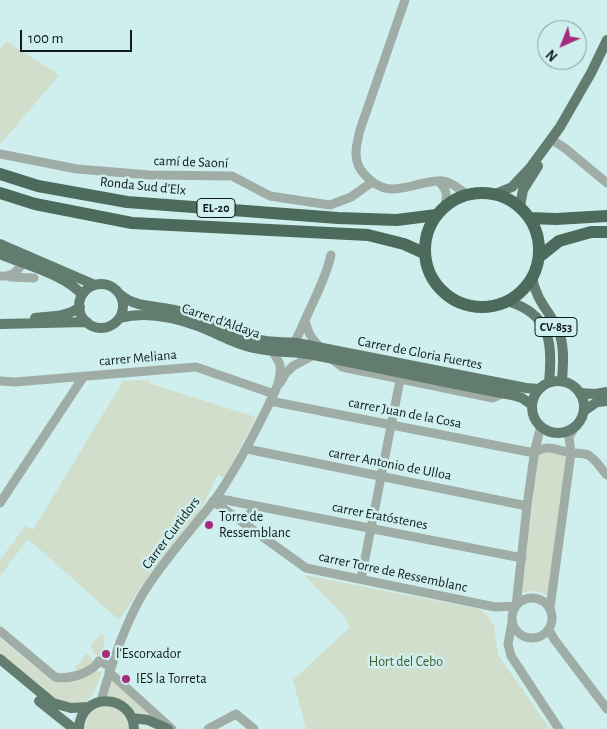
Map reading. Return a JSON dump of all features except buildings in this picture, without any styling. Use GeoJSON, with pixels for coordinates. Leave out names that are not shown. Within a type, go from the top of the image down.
{"type":"FeatureCollection","features":[{"type":"Feature","properties":{"kind":"highway","name":"Ronda Sud d'Elx"},"geometry":{"type":"LineString","coordinates":[[0,174],[38,186],[127,202],[368,219],[397,220],[436,215]]}},
{"type":"Feature","properties":{"kind":"highway"},"geometry":{"type":"LineString","coordinates":[[481,192],[495,194],[520,206],[530,218],[536,230],[539,257],[532,278],[522,291],[508,301],[489,307],[470,306],[453,300],[438,287],[428,271],[424,253],[426,233],[436,215],[445,205],[466,194],[481,192]]}},
{"type":"Feature","properties":{"kind":"highway","name":"EL-20"},"geometry":{"type":"LineString","coordinates":[[0,193],[35,204],[132,223],[368,235],[404,244],[424,253]]}},
{"type":"Feature","properties":{"kind":"highway"},"geometry":{"type":"LineString","coordinates":[[530,218],[556,219],[607,216]]}},
{"type":"Feature","properties":{"kind":"highway"},"geometry":{"type":"LineString","coordinates":[[539,257],[559,240],[591,232],[607,232]]}},
{"type":"Feature","properties":{"kind":"main road"},"geometry":{"type":"LineString","coordinates":[[520,206],[523,190],[553,140],[607,40]]}},
{"type":"Feature","properties":{"kind":"main road"},"geometry":{"type":"LineString","coordinates":[[495,194],[512,187],[553,140]]}},
{"type":"Feature","properties":{"kind":"main road"},"geometry":{"type":"LineString","coordinates":[[0,244],[95,284],[107,284],[118,290],[124,307],[120,318],[116,323],[104,328],[92,326],[87,322],[83,318],[80,308],[85,291],[95,284]]}},
{"type":"Feature","properties":{"kind":"main road"},"geometry":{"type":"LineString","coordinates":[[0,254],[19,268],[59,278],[72,285],[82,296]]}},
{"type":"Feature","properties":{"kind":"main road","name":"CV-853"},"geometry":{"type":"LineString","coordinates":[[532,278],[534,292],[558,331],[563,355],[562,381]]}},
{"type":"Feature","properties":{"kind":"main road","name":"Carrer d'Aldaya"},"geometry":{"type":"LineString","coordinates":[[121,295],[127,300],[141,305],[177,310],[200,317],[246,337],[266,341],[295,343]]}},
{"type":"Feature","properties":{"kind":"main road"},"geometry":{"type":"LineString","coordinates":[[508,301],[534,315],[547,332],[551,349],[549,382]]}},
{"type":"Feature","properties":{"kind":"main road"},"geometry":{"type":"LineString","coordinates":[[0,318],[66,315],[80,308]]}},
{"type":"Feature","properties":{"kind":"main road","name":"Carrer d'Aldaya"},"geometry":{"type":"LineString","coordinates":[[120,318],[144,314],[176,319],[198,326],[230,341],[272,352],[317,351]]}},
{"type":"Feature","properties":{"kind":"main road"},"geometry":{"type":"LineString","coordinates":[[0,324],[87,322]]}},
{"type":"Feature","properties":{"kind":"main road","name":"Carrer de Gloria Fuertes"},"geometry":{"type":"LineString","coordinates":[[295,343],[317,351],[333,360],[522,398],[532,405]]}},
{"type":"Feature","properties":{"kind":"main road","name":"Carrer de Gloria Fuertes"},"geometry":{"type":"LineString","coordinates":[[317,351],[539,389]]}},
{"type":"Feature","properties":{"kind":"main road"},"geometry":{"type":"LineString","coordinates":[[562,381],[572,385],[580,392],[584,402],[584,411],[580,420],[567,431],[548,431],[541,426],[533,413],[534,396],[539,389],[549,382],[562,381]]}},
{"type":"Feature","properties":{"kind":"main road"},"geometry":{"type":"LineString","coordinates":[[580,392],[595,394],[607,392]]}},
{"type":"Feature","properties":{"kind":"main road"},"geometry":{"type":"LineString","coordinates":[[584,411],[597,402],[607,401]]}},
{"type":"Feature","properties":{"kind":"main road"},"geometry":{"type":"LineString","coordinates":[[0,660],[53,703],[71,708],[89,707]]}},
{"type":"Feature","properties":{"kind":"main road"},"geometry":{"type":"LineString","coordinates":[[0,668],[74,729]]}},
{"type":"Feature","properties":{"kind":"main road"},"geometry":{"type":"LineString","coordinates":[[79,729],[79,722],[83,713],[89,707],[101,701],[118,704],[132,718],[134,729]]}},
{"type":"Feature","properties":{"kind":"main road"},"geometry":{"type":"LineString","coordinates":[[132,718],[148,720],[168,729]]}},
{"type":"Feature","properties":{"kind":"street"},"geometry":{"type":"LineString","coordinates":[[405,0],[355,148],[357,160],[362,172],[379,187],[395,190],[438,181],[451,183],[466,194]]}},
{"type":"Feature","properties":{"kind":"street"},"geometry":{"type":"LineString","coordinates":[[553,140],[607,183]]}},
{"type":"Feature","properties":{"kind":"street","name":"camí de Saoní"},"geometry":{"type":"LineString","coordinates":[[0,154],[77,169],[150,175],[232,176],[270,196],[330,205],[351,197],[372,182]]}},
{"type":"Feature","properties":{"kind":"street"},"geometry":{"type":"LineString","coordinates":[[438,181],[446,189],[445,205]]}},
{"type":"Feature","properties":{"kind":"street"},"geometry":{"type":"LineString","coordinates":[[295,343],[327,273],[332,255]]}},
{"type":"Feature","properties":{"kind":"street"},"geometry":{"type":"LineString","coordinates":[[4,277],[19,268]]}},
{"type":"Feature","properties":{"kind":"street"},"geometry":{"type":"LineString","coordinates":[[4,277],[34,278]]}},
{"type":"Feature","properties":{"kind":"street"},"geometry":{"type":"LineString","coordinates":[[305,320],[308,332],[317,351]]}},
{"type":"Feature","properties":{"kind":"street","name":"Carrer Curtidors"},"geometry":{"type":"LineString","coordinates":[[101,701],[110,669],[131,617],[143,594],[225,484],[247,449],[286,373],[317,351]]}},
{"type":"Feature","properties":{"kind":"street","name":"Carrer Curtidors"},"geometry":{"type":"LineString","coordinates":[[272,352],[280,364],[274,394]]}},
{"type":"Feature","properties":{"kind":"street","name":"Carrer de Gloria Fuertes"},"geometry":{"type":"LineString","coordinates":[[333,360],[342,367],[400,380],[494,398],[502,394]]}},
{"type":"Feature","properties":{"kind":"street","name":"carrer Meliana"},"geometry":{"type":"LineString","coordinates":[[0,381],[15,382],[196,367],[274,394]]}},
{"type":"Feature","properties":{"kind":"street"},"geometry":{"type":"LineString","coordinates":[[0,503],[84,376]]}},
{"type":"Feature","properties":{"kind":"street"},"geometry":{"type":"LineString","coordinates":[[361,579],[400,380]]}},
{"type":"Feature","properties":{"kind":"street","name":"carrer Juan de la Cosa"},"geometry":{"type":"LineString","coordinates":[[274,394],[391,424],[534,453],[542,448],[589,456],[607,475]]}},
{"type":"Feature","properties":{"kind":"street"},"geometry":{"type":"LineString","coordinates":[[541,426],[534,453],[516,606],[512,614],[508,644],[511,656],[559,729]]}},
{"type":"Feature","properties":{"kind":"street"},"geometry":{"type":"LineString","coordinates":[[512,622],[515,630],[522,636],[531,639],[544,635],[549,630],[552,620],[550,608],[571,453],[570,437],[574,427]]}},
{"type":"Feature","properties":{"kind":"street","name":"carrer Antonio de Ulloa"},"geometry":{"type":"LineString","coordinates":[[247,449],[527,506]]}},
{"type":"Feature","properties":{"kind":"street"},"geometry":{"type":"LineString","coordinates":[[225,484],[234,501]]}},
{"type":"Feature","properties":{"kind":"street","name":"carrer Eratóstenes"},"geometry":{"type":"LineString","coordinates":[[214,499],[234,501],[522,558]]}},
{"type":"Feature","properties":{"kind":"street","name":"carrer Torre de Ressemblanc"},"geometry":{"type":"LineString","coordinates":[[214,499],[306,568],[495,606],[516,606]]}},
{"type":"Feature","properties":{"kind":"street"},"geometry":{"type":"LineString","coordinates":[[248,526],[249,515],[255,506]]}},
{"type":"Feature","properties":{"kind":"street"},"geometry":{"type":"LineString","coordinates":[[516,606],[525,599],[533,598],[542,601],[550,608]]}},
{"type":"Feature","properties":{"kind":"street"},"geometry":{"type":"LineString","coordinates":[[549,630],[607,709]]}},
{"type":"Feature","properties":{"kind":"street"},"geometry":{"type":"LineString","coordinates":[[0,631],[55,677],[64,677],[91,669],[99,661],[110,669],[172,729]]}},
{"type":"Feature","properties":{"kind":"street"},"geometry":{"type":"LineString","coordinates":[[208,729],[236,714],[254,729]]}},
{"type":"Feature","properties":{"kind":"green space"},"geometry":{"type":"Polygon","coordinates":[[[6,41],[59,75],[0,145],[0,50],[6,41]]]}},
{"type":"Feature","properties":{"kind":"green space"},"geometry":{"type":"Polygon","coordinates":[[[148,380],[151,384],[256,417],[224,478],[218,475],[197,516],[152,571],[119,620],[28,539],[0,576],[0,560],[26,525],[33,530],[123,381],[148,380]]]}},
{"type":"Feature","properties":{"kind":"green space"},"geometry":{"type":"Polygon","coordinates":[[[542,452],[562,453],[567,459],[548,595],[535,591],[522,593],[538,457],[542,452]]]}},
{"type":"Feature","properties":{"kind":"green space","name":"Hort del Cebo"},"geometry":{"type":"Polygon","coordinates":[[[304,575],[479,609],[488,616],[494,625],[498,655],[550,729],[306,729],[293,680],[350,627],[342,613],[304,575]]]}},
{"type":"Feature","properties":{"kind":"green space"},"geometry":{"type":"Polygon","coordinates":[[[102,633],[105,638],[101,657],[94,653],[91,645],[102,633]]]}},
{"type":"Feature","properties":{"kind":"green space"},"geometry":{"type":"Polygon","coordinates":[[[0,638],[52,681],[89,672],[102,672],[94,692],[86,703],[60,703],[0,656],[0,638]]]}},
{"type":"Feature","properties":{"kind":"green space"},"geometry":{"type":"Polygon","coordinates":[[[87,653],[95,662],[92,666],[79,670],[74,669],[87,653]]]}},
{"type":"Feature","properties":{"kind":"green space"},"geometry":{"type":"Polygon","coordinates":[[[115,682],[152,718],[138,714],[121,701],[108,696],[110,683],[115,682]]]}},
{"type":"Feature","properties":{"kind":"green space"},"geometry":{"type":"Polygon","coordinates":[[[98,706],[116,708],[123,712],[129,729],[84,729],[87,717],[98,706]]]}},
{"type":"Feature","properties":{"kind":"place","name":"Torre de Ressemblanc"},"geometry":{"type":"Point","coordinates":[209,525]}},
{"type":"Feature","properties":{"kind":"place","name":"l'Escorxador"},"geometry":{"type":"Point","coordinates":[106,654]}},
{"type":"Feature","properties":{"kind":"place","name":"IES la Torreta"},"geometry":{"type":"Point","coordinates":[126,679]}}]}
